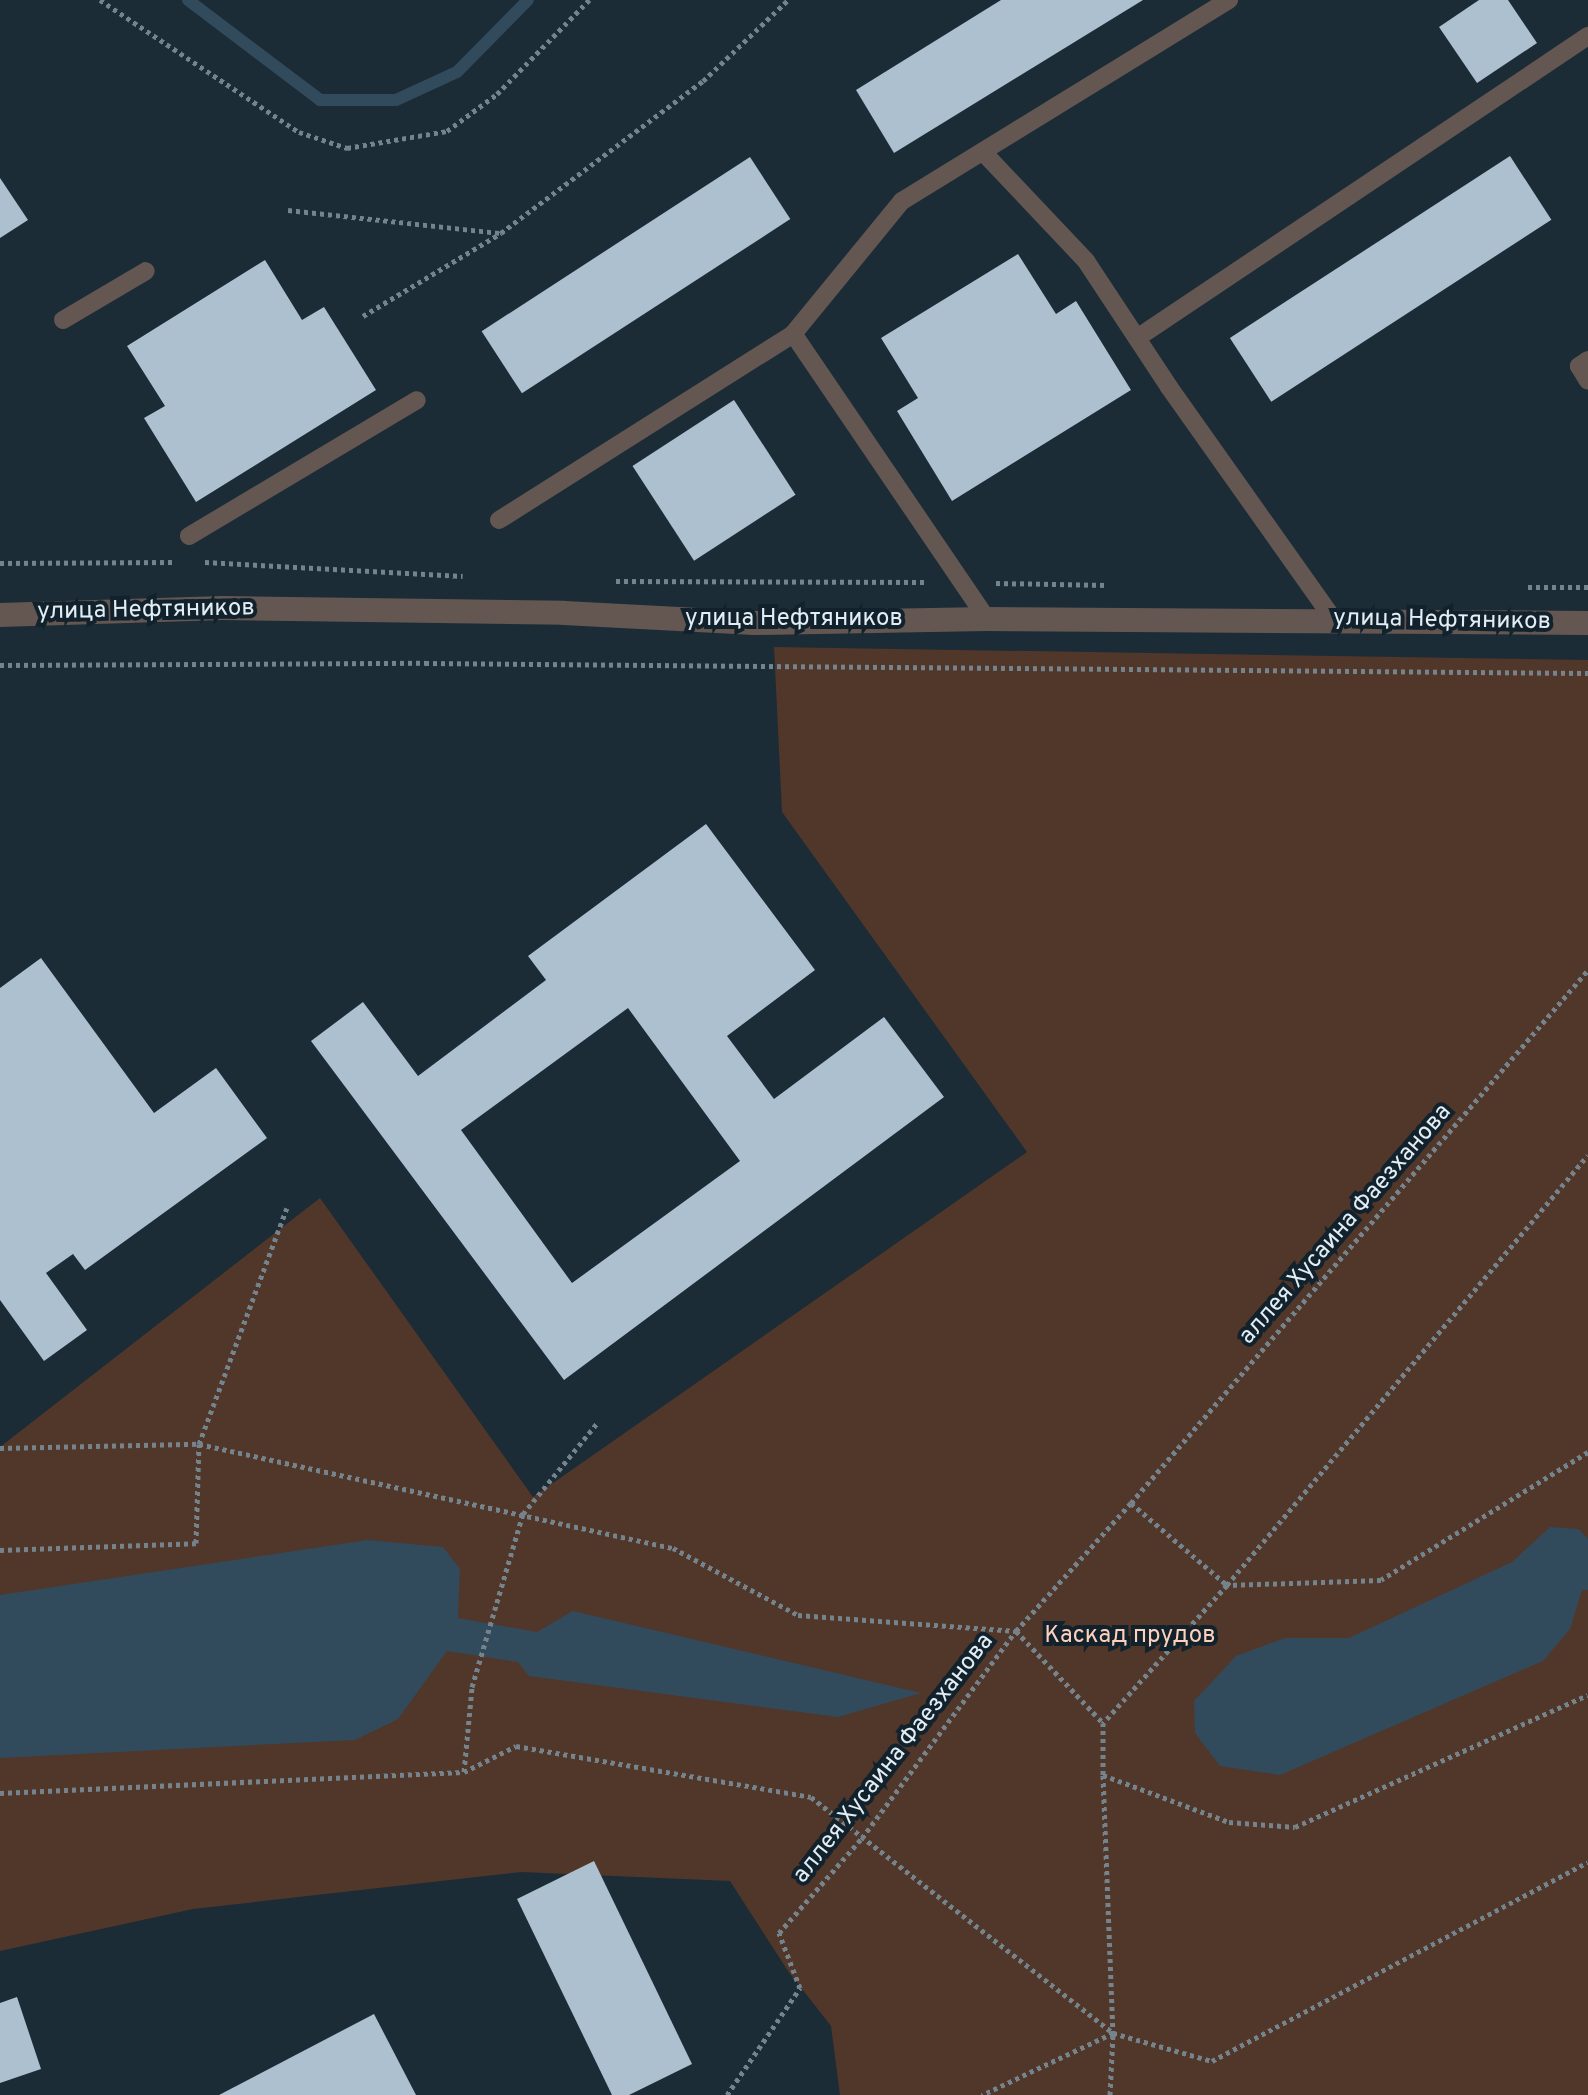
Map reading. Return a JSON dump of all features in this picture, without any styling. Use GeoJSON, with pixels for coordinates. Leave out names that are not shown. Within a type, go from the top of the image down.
{"type":"FeatureCollection","features":[{"type":"Feature","properties":{"kind":"street","name":"улица Нефтяников"},"geometry":{"type":"LineString","coordinates":[[0,615],[223,608],[564,613],[755,623],[1333,619],[1588,623]]}},
{"type":"Feature","properties":{"kind":"lane"},"geometry":{"type":"LineString","coordinates":[[499,520],[793,334],[902,201],[1229,0]]}},
{"type":"Feature","properties":{"kind":"lane"},"geometry":{"type":"LineString","coordinates":[[1137,338],[1588,36]]}},
{"type":"Feature","properties":{"kind":"lane"},"geometry":{"type":"LineString","coordinates":[[983,152],[1086,261],[1333,619]]}},
{"type":"Feature","properties":{"kind":"lane"},"geometry":{"type":"LineString","coordinates":[[63,320],[146,271]]}},
{"type":"Feature","properties":{"kind":"lane"},"geometry":{"type":"LineString","coordinates":[[793,334],[987,619]]}},
{"type":"Feature","properties":{"kind":"lane"},"geometry":{"type":"LineString","coordinates":[[1588,360],[1579,366],[1588,381]]}},
{"type":"Feature","properties":{"kind":"lane"},"geometry":{"type":"LineString","coordinates":[[189,536],[417,400]]}},
{"type":"Feature","properties":{"kind":"path"},"geometry":{"type":"LineString","coordinates":[[100,0],[299,132],[347,148],[447,131],[497,94],[589,0]]}},
{"type":"Feature","properties":{"kind":"path"},"geometry":{"type":"LineString","coordinates":[[363,316],[501,233],[703,81],[788,0]]}},
{"type":"Feature","properties":{"kind":"path"},"geometry":{"type":"LineString","coordinates":[[288,210],[501,233]]}},
{"type":"Feature","properties":{"kind":"path"},"geometry":{"type":"LineString","coordinates":[[0,563],[183,562]]}},
{"type":"Feature","properties":{"kind":"path"},"geometry":{"type":"LineString","coordinates":[[199,562],[479,577]]}},
{"type":"Feature","properties":{"kind":"path"},"geometry":{"type":"LineString","coordinates":[[604,581],[1121,585]]}},
{"type":"Feature","properties":{"kind":"path"},"geometry":{"type":"LineString","coordinates":[[1526,587],[1588,587]]}},
{"type":"Feature","properties":{"kind":"path"},"geometry":{"type":"LineString","coordinates":[[0,665],[425,663],[1588,673]]}},
{"type":"Feature","properties":{"kind":"path","name":"аллея Хусаина Фаезханова"},"geometry":{"type":"LineString","coordinates":[[727,2095],[800,1988],[779,1933],[862,1838],[1016,1631],[1131,1503],[1588,970]]}},
{"type":"Feature","properties":{"kind":"path"},"geometry":{"type":"LineString","coordinates":[[1110,2095],[1113,2033],[1103,1723],[1227,1585],[1588,1155]]}},
{"type":"Feature","properties":{"kind":"path"},"geometry":{"type":"LineString","coordinates":[[0,1550],[196,1543],[199,1444],[287,1208]]}},
{"type":"Feature","properties":{"kind":"path"},"geometry":{"type":"LineString","coordinates":[[464,1772],[472,1687],[523,1514],[598,1422]]}},
{"type":"Feature","properties":{"kind":"path"},"geometry":{"type":"LineString","coordinates":[[0,1448],[199,1444],[673,1548],[798,1615],[1016,1631],[1103,1723]]}},
{"type":"Feature","properties":{"kind":"path"},"geometry":{"type":"LineString","coordinates":[[1131,1503],[1227,1585],[1381,1580],[1588,1452]]}},
{"type":"Feature","properties":{"kind":"path"},"geometry":{"type":"LineString","coordinates":[[1103,1775],[1229,1822],[1295,1827],[1588,1695]]}},
{"type":"Feature","properties":{"kind":"path"},"geometry":{"type":"LineString","coordinates":[[0,1793],[464,1772],[516,1746],[811,1797],[1113,2033],[1212,2061],[1588,1862]]}},
{"type":"Feature","properties":{"kind":"path"},"geometry":{"type":"LineString","coordinates":[[982,2095],[1113,2033]]}},
{"type":"Feature","properties":{"kind":"green space","name":"Каскад прудов"},"geometry":{"type":"Polygon","coordinates":[[[774,647],[1588,660],[1588,2095],[840,2095],[831,2026],[788,1971],[730,1881],[521,1872],[193,1909],[0,1951],[0,1447],[320,1198],[533,1497],[1027,1152],[782,812],[774,647]]]}},
{"type":"Feature","properties":{"kind":"water"},"geometry":{"type":"Polygon","coordinates":[[[1550,1527],[1579,1529],[1588,1539],[1588,1590],[1582,1590],[1570,1629],[1543,1661],[1280,1775],[1220,1766],[1195,1733],[1194,1701],[1236,1656],[1285,1638],[1349,1638],[1512,1562],[1550,1527]]]}},
{"type":"Feature","properties":{"kind":"water"},"geometry":{"type":"Polygon","coordinates":[[[368,1540],[443,1547],[460,1569],[458,1618],[537,1632],[573,1611],[921,1693],[838,1717],[529,1676],[518,1662],[447,1651],[398,1719],[355,1740],[0,1758],[0,1595],[368,1540]]]}},
{"type":"Feature","properties":{"kind":"building"},"geometry":{"type":"Polygon","coordinates":[[[1001,0],[1143,0],[894,153],[856,90],[1001,0]]]}},
{"type":"Feature","properties":{"kind":"building"},"geometry":{"type":"Polygon","coordinates":[[[1479,0],[1508,0],[1537,43],[1477,83],[1439,27],[1479,0]]]}},
{"type":"Feature","properties":{"kind":"building"},"geometry":{"type":"Polygon","coordinates":[[[1510,156],[1551,220],[1271,402],[1230,338],[1510,156]]]}},
{"type":"Feature","properties":{"kind":"building"},"geometry":{"type":"Polygon","coordinates":[[[750,157],[790,219],[522,393],[482,331],[750,157]]]}},
{"type":"Feature","properties":{"kind":"building"},"geometry":{"type":"Polygon","coordinates":[[[0,178],[28,220],[0,238],[0,178]]]}},
{"type":"Feature","properties":{"kind":"building"},"geometry":{"type":"Polygon","coordinates":[[[1018,254],[1056,314],[1076,301],[1131,390],[952,501],[897,411],[918,398],[881,338],[1018,254]]]}},
{"type":"Feature","properties":{"kind":"building"},"geometry":{"type":"Polygon","coordinates":[[[265,260],[302,320],[324,307],[376,390],[196,502],[144,418],[165,406],[127,346],[265,260]]]}},
{"type":"Feature","properties":{"kind":"building"},"geometry":{"type":"Polygon","coordinates":[[[734,400],[796,495],[694,561],[633,466],[734,400]]]}},
{"type":"Feature","properties":{"kind":"building"},"geometry":{"type":"Polygon","coordinates":[[[706,824],[815,970],[727,1036],[774,1099],[884,1017],[944,1097],[564,1380],[311,1041],[363,1002],[418,1076],[546,980],[528,956],[706,824]],[[628,1008],[461,1130],[572,1283],[740,1161],[628,1008]]]}},
{"type":"Feature","properties":{"kind":"building"},"geometry":{"type":"Polygon","coordinates":[[[41,958],[154,1113],[216,1068],[267,1138],[85,1270],[73,1254],[46,1273],[87,1330],[44,1361],[0,1300],[0,988],[41,958]]]}},
{"type":"Feature","properties":{"kind":"building"},"geometry":{"type":"Polygon","coordinates":[[[594,1861],[692,2064],[629,2095],[612,2095],[517,1899],[594,1861]]]}},
{"type":"Feature","properties":{"kind":"building"},"geometry":{"type":"Polygon","coordinates":[[[17,1997],[41,2069],[0,2083],[0,2003],[17,1997]]]}},
{"type":"Feature","properties":{"kind":"building"},"geometry":{"type":"Polygon","coordinates":[[[374,2014],[416,2095],[219,2095],[374,2014]]]}},
{"type":"Feature","properties":{"kind":"waterway"},"geometry":{"type":"LineString","coordinates":[[188,0],[320,100],[396,100],[457,72],[528,0]]}}]}
